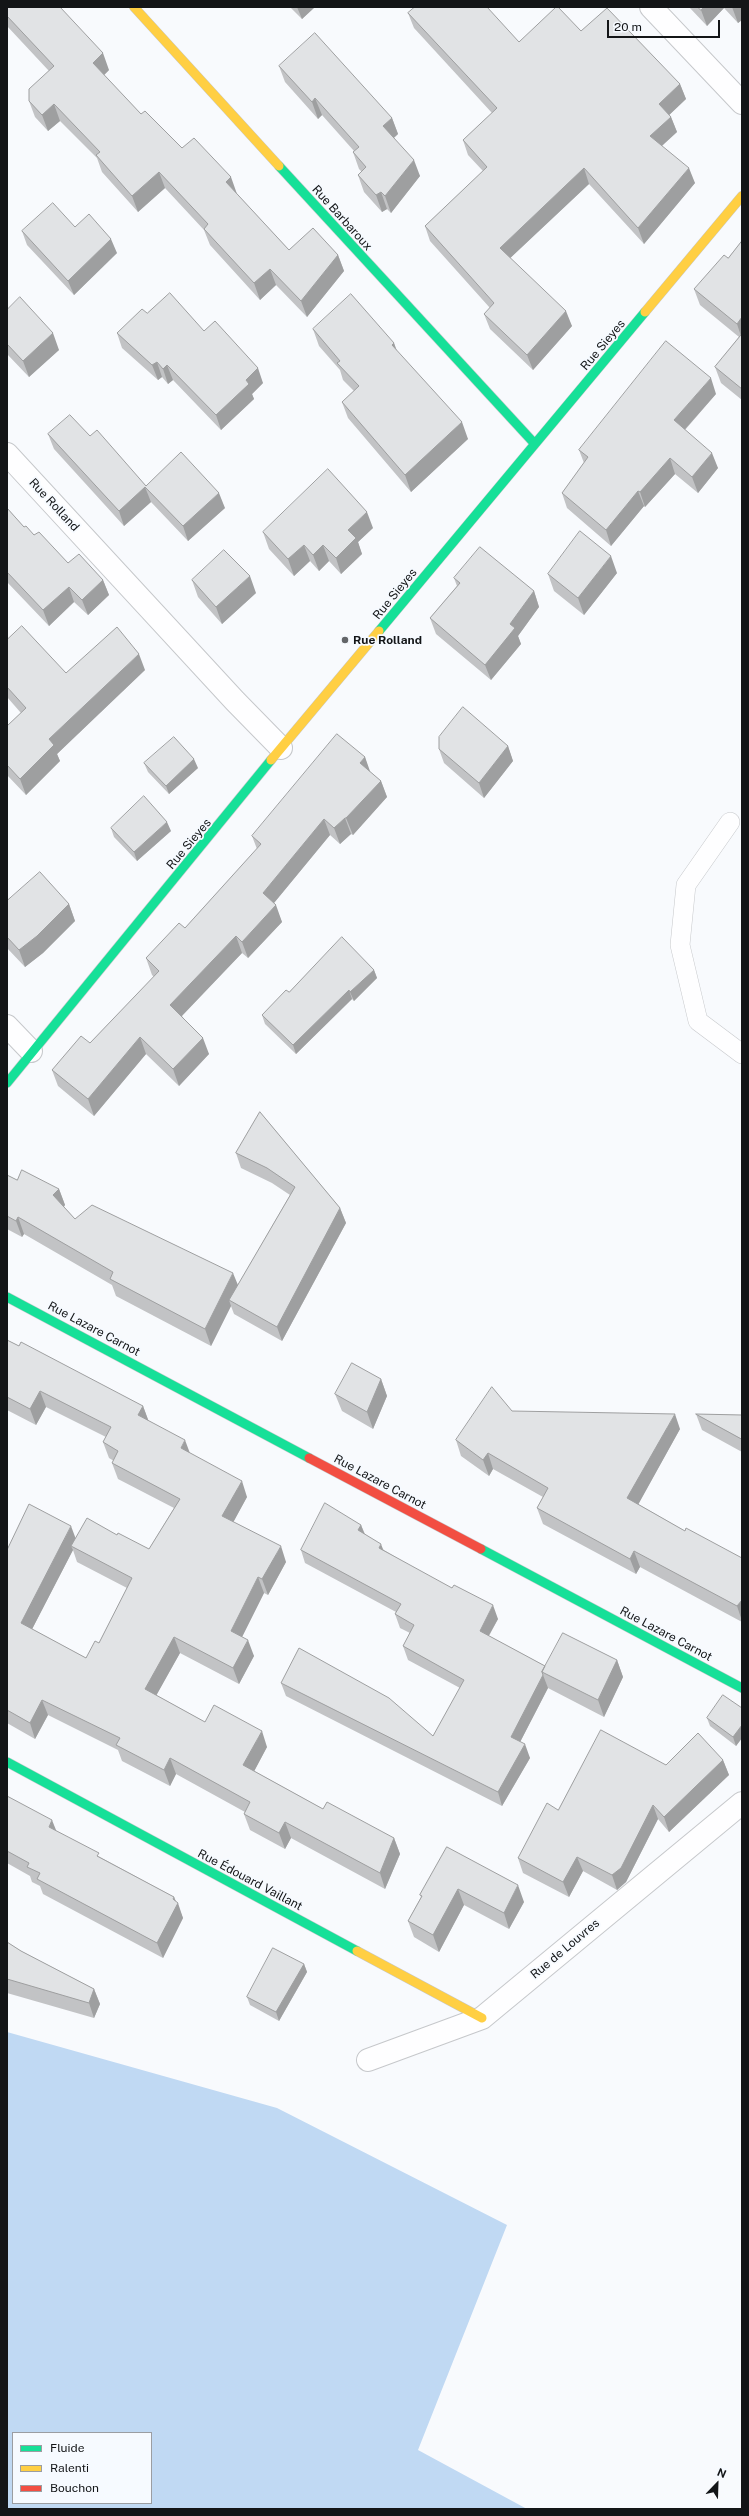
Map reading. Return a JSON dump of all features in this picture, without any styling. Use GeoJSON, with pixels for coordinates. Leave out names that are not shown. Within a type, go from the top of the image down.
{"type":"FeatureCollection","features":[{"type":"Feature","properties":{"kind":"street","name":"Rue Barbaroux"},"geometry":{"type":"LineString","coordinates":[[134,7],[492,400],[534,443]]}},
{"type":"Feature","properties":{"kind":"street"},"geometry":{"type":"LineString","coordinates":[[651,7],[742,103]]}},
{"type":"Feature","properties":{"kind":"street","name":"Rue Sieyes"},"geometry":{"type":"LineString","coordinates":[[7,1083],[31,1051],[222,823],[281,748],[534,443],[742,196]]}},
{"type":"Feature","properties":{"kind":"street","name":"Rue Rolland"},"geometry":{"type":"LineString","coordinates":[[7,454],[235,701],[281,748]]}},
{"type":"Feature","properties":{"kind":"street"},"geometry":{"type":"LineString","coordinates":[[7,1026],[31,1051]]}},
{"type":"Feature","properties":{"kind":"street","name":"Rue Lazare Carnot"},"geometry":{"type":"LineString","coordinates":[[7,1297],[742,1688]]}},
{"type":"Feature","properties":{"kind":"street","name":"Rue Édouard Vaillant"},"geometry":{"type":"LineString","coordinates":[[7,1762],[482,2018]]}},
{"type":"Feature","properties":{"kind":"street","name":"Rue de Louvres"},"geometry":{"type":"LineString","coordinates":[[368,2060],[482,2018],[742,1803]]}},
{"type":"Feature","properties":{"kind":"lane"},"geometry":{"type":"LineString","coordinates":[[730,822],[686,885],[680,945],[698,1021],[742,1054]]}},
{"type":"Feature","properties":{"kind":"shaded area"},"geometry":{"type":"Polygon","coordinates":[[[7,2032],[277,2108],[507,2225],[418,2450],[527,2509],[7,2509],[7,2032]]]}},
{"type":"Feature","properties":{"kind":"building"},"geometry":{"type":"Polygon","coordinates":[[[7,7],[60,7],[103,53],[93,63],[141,114],[145,111],[182,148],[194,138],[231,177],[226,182],[289,250],[313,228],[338,255],[301,301],[270,269],[254,283],[204,229],[208,224],[159,172],[132,196],[96,155],[100,152],[54,104],[42,115],[29,101],[29,89],[54,66],[7,16],[7,7]]]}},
{"type":"Feature","properties":{"kind":"building"},"geometry":{"type":"Polygon","coordinates":[[[415,7],[487,7],[519,42],[556,7],[558,7],[581,31],[607,8],[680,84],[659,104],[671,117],[650,136],[689,168],[638,228],[584,168],[500,248],[566,311],[527,355],[484,314],[494,303],[425,226],[487,167],[463,140],[497,108],[408,13],[415,7]]]}},
{"type":"Feature","properties":{"kind":"building"},"geometry":{"type":"Polygon","coordinates":[[[315,33],[392,118],[383,126],[414,160],[385,196],[381,192],[376,195],[358,175],[366,167],[353,152],[359,147],[315,98],[312,102],[279,66],[315,33]]]}},
{"type":"Feature","properties":{"kind":"building"},"geometry":{"type":"Polygon","coordinates":[[[53,203],[75,227],[89,214],[111,239],[68,281],[22,231],[53,203]]]}},
{"type":"Feature","properties":{"kind":"building"},"geometry":{"type":"Polygon","coordinates":[[[742,241],[742,317],[737,324],[694,289],[724,255],[728,258],[742,241]]]}},
{"type":"Feature","properties":{"kind":"building"},"geometry":{"type":"Polygon","coordinates":[[[170,293],[204,331],[215,321],[258,368],[246,380],[249,384],[216,415],[167,365],[163,369],[157,362],[152,365],[117,333],[142,309],[147,313],[170,293]]]}},
{"type":"Feature","properties":{"kind":"building"},"geometry":{"type":"Polygon","coordinates":[[[351,294],[394,343],[392,345],[462,422],[405,475],[342,402],[359,386],[337,363],[340,361],[313,329],[351,294]]]}},
{"type":"Feature","properties":{"kind":"building"},"geometry":{"type":"Polygon","coordinates":[[[20,297],[53,333],[23,361],[7,344],[7,310],[20,297]]]}},
{"type":"Feature","properties":{"kind":"building"},"geometry":{"type":"Polygon","coordinates":[[[742,334],[742,389],[715,367],[742,334]]]}},
{"type":"Feature","properties":{"kind":"building"},"geometry":{"type":"Polygon","coordinates":[[[666,341],[711,378],[674,420],[712,453],[692,477],[670,458],[640,492],[638,491],[606,530],[562,493],[588,457],[579,450],[666,341]]]}},
{"type":"Feature","properties":{"kind":"building"},"geometry":{"type":"Polygon","coordinates":[[[70,415],[90,436],[97,430],[146,486],[181,452],[219,493],[183,526],[145,487],[119,511],[48,434],[70,415]]]}},
{"type":"Feature","properties":{"kind":"building"},"geometry":{"type":"Polygon","coordinates":[[[328,469],[367,512],[348,530],[356,538],[336,558],[323,545],[313,555],[304,545],[288,559],[263,532],[328,469]]]}},
{"type":"Feature","properties":{"kind":"building"},"geometry":{"type":"Polygon","coordinates":[[[7,508],[24,527],[26,526],[34,535],[39,532],[68,563],[79,554],[103,580],[82,600],[69,587],[43,610],[7,572],[7,508]]]}},
{"type":"Feature","properties":{"kind":"building"},"geometry":{"type":"Polygon","coordinates":[[[580,531],[611,556],[578,598],[548,574],[580,531]]]}},
{"type":"Feature","properties":{"kind":"building"},"geometry":{"type":"Polygon","coordinates":[[[480,547],[534,591],[510,624],[515,628],[485,665],[430,618],[460,583],[454,578],[480,547]]]}},
{"type":"Feature","properties":{"kind":"building"},"geometry":{"type":"Polygon","coordinates":[[[224,550],[250,576],[216,607],[192,580],[224,550]]]}},
{"type":"Feature","properties":{"kind":"building"},"geometry":{"type":"Polygon","coordinates":[[[22,626],[66,673],[117,627],[139,654],[49,739],[54,745],[20,779],[7,765],[7,726],[26,708],[7,687],[7,640],[22,626]]]}},
{"type":"Feature","properties":{"kind":"building"},"geometry":{"type":"Polygon","coordinates":[[[463,707],[508,746],[479,783],[439,749],[439,737],[463,707]]]}},
{"type":"Feature","properties":{"kind":"building"},"geometry":{"type":"Polygon","coordinates":[[[337,734],[365,757],[360,763],[381,781],[346,818],[334,828],[324,819],[263,893],[276,905],[242,942],[236,936],[170,1005],[203,1038],[173,1069],[140,1037],[88,1099],[52,1070],[81,1036],[90,1043],[159,971],[146,958],[179,923],[185,928],[261,844],[252,836],[337,734]]]}},
{"type":"Feature","properties":{"kind":"building"},"geometry":{"type":"Polygon","coordinates":[[[174,737],[194,759],[166,786],[144,763],[174,737]]]}},
{"type":"Feature","properties":{"kind":"building"},"geometry":{"type":"Polygon","coordinates":[[[144,796],[167,822],[134,852],[111,828],[144,796]]]}},
{"type":"Feature","properties":{"kind":"building"},"geometry":{"type":"Polygon","coordinates":[[[40,872],[69,904],[37,936],[19,950],[7,937],[7,901],[40,872]]]}},
{"type":"Feature","properties":{"kind":"building"},"geometry":{"type":"Polygon","coordinates":[[[342,937],[374,970],[350,992],[349,990],[293,1045],[262,1015],[286,990],[289,992],[342,937]]]}},
{"type":"Feature","properties":{"kind":"building"},"geometry":{"type":"Polygon","coordinates":[[[260,1112],[340,1208],[277,1327],[229,1300],[295,1187],[267,1168],[236,1153],[260,1112]]]}},
{"type":"Feature","properties":{"kind":"building"},"geometry":{"type":"Polygon","coordinates":[[[22,1170],[59,1189],[53,1195],[75,1219],[92,1205],[233,1273],[205,1329],[110,1279],[113,1272],[18,1217],[16,1221],[7,1216],[7,1175],[17,1180],[22,1170]]]}},
{"type":"Feature","properties":{"kind":"building"},"geometry":{"type":"Polygon","coordinates":[[[7,1340],[19,1346],[21,1342],[143,1406],[138,1415],[185,1440],[181,1448],[242,1481],[222,1516],[281,1546],[262,1579],[258,1577],[231,1631],[248,1640],[233,1668],[174,1637],[145,1689],[205,1722],[214,1705],[262,1731],[243,1765],[323,1809],[327,1802],[394,1838],[380,1873],[285,1822],[279,1833],[244,1814],[250,1802],[170,1758],[164,1770],[116,1745],[120,1738],[42,1700],[30,1723],[7,1710],[7,1550],[29,1504],[71,1526],[21,1623],[86,1658],[95,1641],[99,1643],[132,1578],[71,1546],[87,1518],[117,1535],[118,1533],[149,1549],[180,1499],[112,1463],[118,1451],[103,1442],[111,1427],[40,1391],[30,1409],[7,1397],[7,1340]]]}},
{"type":"Feature","properties":{"kind":"building"},"geometry":{"type":"Polygon","coordinates":[[[352,1363],[381,1379],[367,1412],[335,1394],[352,1363]]]}},
{"type":"Feature","properties":{"kind":"building"},"geometry":{"type":"Polygon","coordinates":[[[492,1387],[512,1411],[675,1414],[627,1498],[685,1531],[686,1528],[742,1558],[742,1600],[737,1606],[634,1551],[630,1559],[537,1508],[548,1488],[488,1453],[483,1460],[456,1440],[492,1387]]]}},
{"type":"Feature","properties":{"kind":"building"},"geometry":{"type":"Polygon","coordinates":[[[696,1414],[742,1415],[742,1439],[696,1414]]]}},
{"type":"Feature","properties":{"kind":"building"},"geometry":{"type":"Polygon","coordinates":[[[325,1503],[361,1525],[358,1530],[381,1544],[379,1548],[452,1588],[454,1585],[493,1605],[480,1631],[545,1666],[542,1672],[543,1675],[511,1737],[525,1744],[498,1792],[281,1683],[299,1648],[389,1698],[433,1736],[464,1680],[403,1646],[414,1625],[395,1614],[401,1604],[301,1550],[325,1503]]]}},
{"type":"Feature","properties":{"kind":"building"},"geometry":{"type":"Polygon","coordinates":[[[563,1633],[617,1660],[598,1700],[542,1672],[563,1633]]]}},
{"type":"Feature","properties":{"kind":"building"},"geometry":{"type":"Polygon","coordinates":[[[723,1695],[742,1708],[742,1725],[733,1737],[707,1718],[723,1695]]]}},
{"type":"Feature","properties":{"kind":"building"},"geometry":{"type":"Polygon","coordinates":[[[601,1730],[666,1765],[698,1733],[723,1760],[664,1817],[653,1805],[621,1868],[612,1875],[577,1857],[563,1882],[518,1858],[547,1803],[558,1810],[601,1730]]]}},
{"type":"Feature","properties":{"kind":"building"},"geometry":{"type":"Polygon","coordinates":[[[7,1796],[52,1820],[49,1827],[99,1853],[97,1856],[174,1897],[173,1899],[178,1903],[157,1943],[37,1879],[40,1873],[27,1867],[29,1863],[7,1851],[7,1796]]]}},
{"type":"Feature","properties":{"kind":"building"},"geometry":{"type":"Polygon","coordinates":[[[447,1847],[518,1885],[504,1913],[458,1889],[433,1935],[408,1921],[422,1896],[420,1895],[447,1847]]]}},
{"type":"Feature","properties":{"kind":"building"},"geometry":{"type":"Polygon","coordinates":[[[7,1942],[21,1951],[94,1989],[89,2003],[7,1979],[7,1942]]]}},
{"type":"Feature","properties":{"kind":"building"},"geometry":{"type":"Polygon","coordinates":[[[273,1948],[304,1964],[276,2012],[247,1997],[273,1948]]]}},
{"type":"Feature","properties":{"kind":"traffic: fast"},"geometry":{"type":"LineString","coordinates":[[279,166],[534,443]]}},
{"type":"Feature","properties":{"kind":"traffic: fast"},"geometry":{"type":"LineString","coordinates":[[379,631],[645,312]]}},
{"type":"Feature","properties":{"kind":"traffic: fast"},"geometry":{"type":"LineString","coordinates":[[7,1083],[271,760]]}},
{"type":"Feature","properties":{"kind":"traffic: fast"},"geometry":{"type":"LineString","coordinates":[[7,1297],[309,1458]]}},
{"type":"Feature","properties":{"kind":"traffic: fast"},"geometry":{"type":"LineString","coordinates":[[481,1549],[742,1688]]}},
{"type":"Feature","properties":{"kind":"traffic: fast"},"geometry":{"type":"LineString","coordinates":[[7,1762],[357,1951]]}},
{"type":"Feature","properties":{"kind":"traffic: slow"},"geometry":{"type":"LineString","coordinates":[[134,7],[279,166]]}},
{"type":"Feature","properties":{"kind":"traffic: slow"},"geometry":{"type":"LineString","coordinates":[[645,312],[742,196]]}},
{"type":"Feature","properties":{"kind":"traffic: slow"},"geometry":{"type":"LineString","coordinates":[[271,760],[379,631]]}},
{"type":"Feature","properties":{"kind":"traffic: slow"},"geometry":{"type":"LineString","coordinates":[[357,1951],[482,2018]]}},
{"type":"Feature","properties":{"kind":"traffic: jam"},"geometry":{"type":"LineString","coordinates":[[309,1458],[481,1549]]}},
{"type":"Feature","properties":{"kind":"place","name":"Rue Rolland"},"geometry":{"type":"Point","coordinates":[345,640]}}]}
